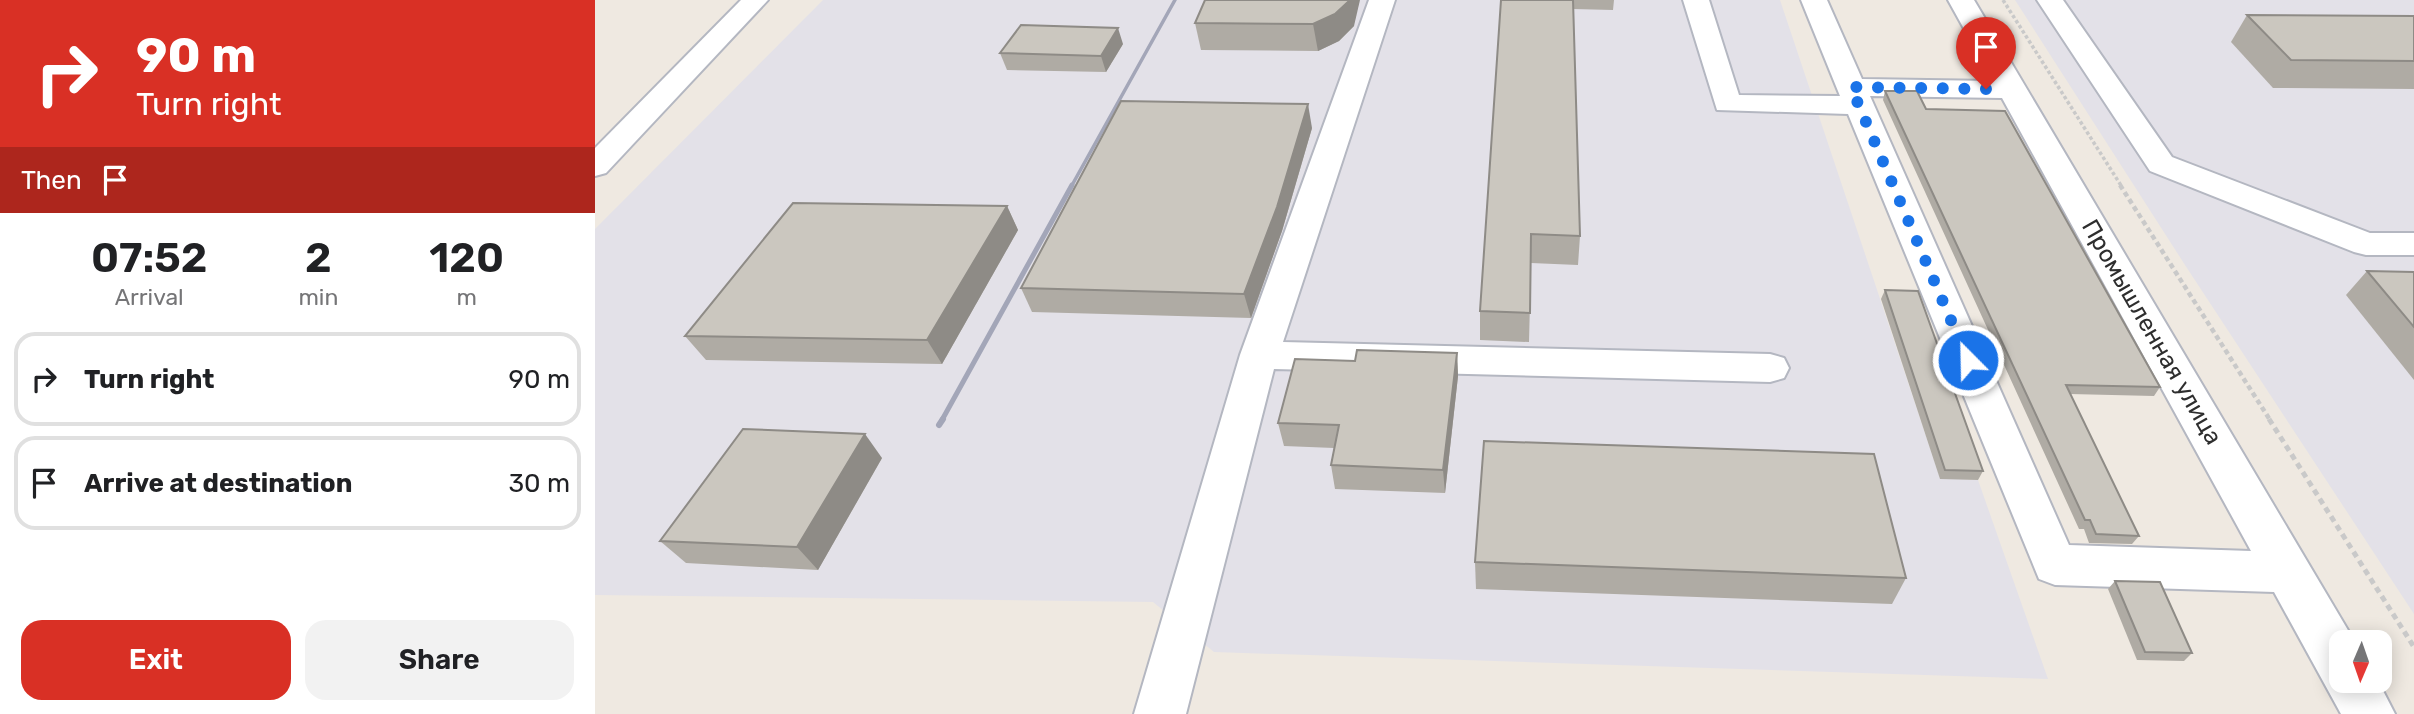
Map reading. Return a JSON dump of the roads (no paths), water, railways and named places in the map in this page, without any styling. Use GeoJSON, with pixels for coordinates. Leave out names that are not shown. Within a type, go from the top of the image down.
{"type":"FeatureCollection","features":[{"type":"Feature","properties":{"kind":"street"},"geometry":{"type":"LineString","coordinates":[[595,166],[755,0]]}},
{"type":"Feature","properties":{"kind":"street"},"geometry":{"type":"LineString","coordinates":[[1160,714],[1259,355],[1382,0]]}},
{"type":"Feature","properties":{"kind":"street"},"geometry":{"type":"LineString","coordinates":[[1696,0],[1727,104],[2013,90]]}},
{"type":"Feature","properties":{"kind":"street"},"geometry":{"type":"LineString","coordinates":[[1814,0],[2055,565],[2290,572]]}},
{"type":"Feature","properties":{"kind":"street","name":"Промышленная улица"},"geometry":{"type":"LineString","coordinates":[[1961,0],[2329,643]]}},
{"type":"Feature","properties":{"kind":"street"},"geometry":{"type":"LineString","coordinates":[[2050,0],[2161,164],[2366,244],[2414,244]]}},
{"type":"Feature","properties":{"kind":"street"},"geometry":{"type":"LineString","coordinates":[[1259,355],[1770,368]]}},
{"type":"Feature","properties":{"kind":"street"},"geometry":{"type":"LineString","coordinates":[[2357,693],[2369,714]]}},
{"type":"Feature","properties":{"kind":"railway"},"geometry":{"type":"LineString","coordinates":[[1071,187],[1175,0]]}},
{"type":"Feature","properties":{"kind":"railway"},"geometry":{"type":"LineString","coordinates":[[942,420],[1072,185]]}},
{"type":"Feature","properties":{"kind":"railway"},"geometry":{"type":"LineString","coordinates":[[939,425],[943,419]]}}]}
